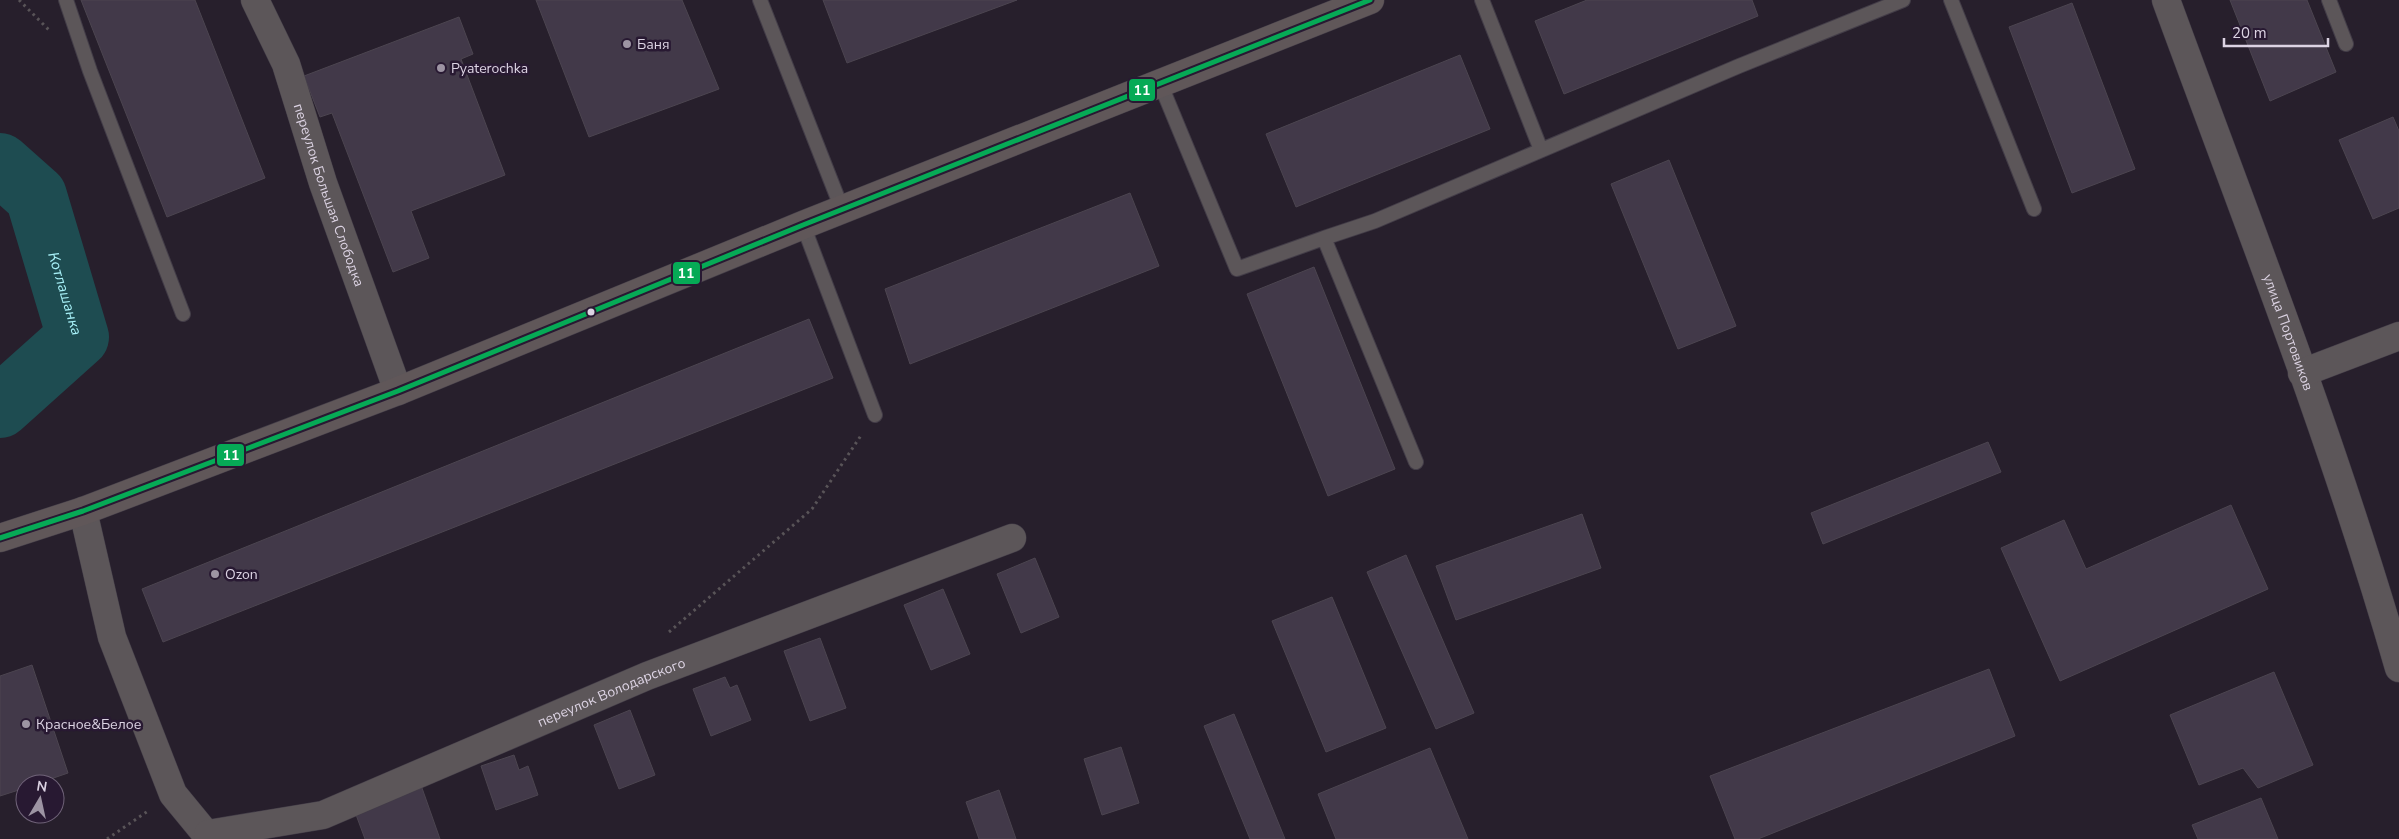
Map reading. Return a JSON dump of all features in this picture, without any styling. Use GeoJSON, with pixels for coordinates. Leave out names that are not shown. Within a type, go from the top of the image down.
{"type":"FeatureCollection","features":[{"type":"Feature","properties":{"kind":"main road"},"geometry":{"type":"LineString","coordinates":[[0,538],[83,512],[398,391],[842,209],[1370,0]]}},
{"type":"Feature","properties":{"kind":"street","name":"переулок Большая Слободка"},"geometry":{"type":"LineString","coordinates":[[255,0],[286,64],[323,183],[398,391]]}},
{"type":"Feature","properties":{"kind":"street","name":"улица Портовиков"},"geometry":{"type":"LineString","coordinates":[[2166,0],[2302,372],[2373,576],[2399,668]]}},
{"type":"Feature","properties":{"kind":"street"},"geometry":{"type":"LineString","coordinates":[[2302,372],[2399,336]]}},
{"type":"Feature","properties":{"kind":"street"},"geometry":{"type":"LineString","coordinates":[[83,512],[112,637],[173,794],[209,836]]}},
{"type":"Feature","properties":{"kind":"street","name":"переулок Володарского"},"geometry":{"type":"LineString","coordinates":[[209,836],[323,815],[647,676],[1012,538]]}},
{"type":"Feature","properties":{"kind":"lane"},"geometry":{"type":"LineString","coordinates":[[66,0],[90,71],[183,314]]}},
{"type":"Feature","properties":{"kind":"lane"},"geometry":{"type":"LineString","coordinates":[[760,0],[842,209]]}},
{"type":"Feature","properties":{"kind":"lane"},"geometry":{"type":"LineString","coordinates":[[1482,0],[1541,150]]}},
{"type":"Feature","properties":{"kind":"lane"},"geometry":{"type":"LineString","coordinates":[[1160,83],[1237,269],[1375,221],[1903,0]]}},
{"type":"Feature","properties":{"kind":"lane"},"geometry":{"type":"LineString","coordinates":[[1952,0],[2034,209]]}},
{"type":"Feature","properties":{"kind":"lane"},"geometry":{"type":"LineString","coordinates":[[2329,0],[2346,44]]}},
{"type":"Feature","properties":{"kind":"lane"},"geometry":{"type":"LineString","coordinates":[[803,225],[875,415]]}},
{"type":"Feature","properties":{"kind":"lane"},"geometry":{"type":"LineString","coordinates":[[1324,238],[1416,462]]}},
{"type":"Feature","properties":{"kind":"path"},"geometry":{"type":"LineString","coordinates":[[668,632],[812,509],[875,415]]}},
{"type":"Feature","properties":{"kind":"path"},"geometry":{"type":"LineString","coordinates":[[107,839],[173,794]]}},
{"type":"Feature","properties":{"kind":"building"},"geometry":{"type":"Polygon","coordinates":[[[81,0],[195,0],[265,178],[167,217],[81,0]]]}},
{"type":"Feature","properties":{"kind":"building","name":"Баня"},"geometry":{"type":"Polygon","coordinates":[[[536,0],[682,0],[719,89],[589,137],[536,0]]]}},
{"type":"Feature","properties":{"kind":"building"},"geometry":{"type":"Polygon","coordinates":[[[823,0],[1017,0],[847,63],[823,0]]]}},
{"type":"Feature","properties":{"kind":"building"},"geometry":{"type":"Polygon","coordinates":[[[1587,0],[1752,0],[1758,16],[1564,94],[1535,21],[1587,0]]]}},
{"type":"Feature","properties":{"kind":"building"},"geometry":{"type":"Polygon","coordinates":[[[2230,0],[2307,0],[2336,72],[2270,101],[2230,0]]]}},
{"type":"Feature","properties":{"kind":"building"},"geometry":{"type":"Polygon","coordinates":[[[2072,3],[2135,169],[2072,193],[2009,27],[2072,3]]]}},
{"type":"Feature","properties":{"kind":"building"},"geometry":{"type":"Polygon","coordinates":[[[459,17],[473,54],[461,59],[505,175],[411,211],[429,258],[393,272],[332,113],[320,117],[304,76],[459,17]]]}},
{"type":"Feature","properties":{"kind":"building"},"geometry":{"type":"Polygon","coordinates":[[[1460,55],[1490,129],[1296,207],[1266,134],[1460,55]]]}},
{"type":"Feature","properties":{"kind":"building"},"geometry":{"type":"Polygon","coordinates":[[[2393,117],[2399,131],[2399,208],[2373,219],[2339,140],[2393,117]]]}},
{"type":"Feature","properties":{"kind":"building"},"geometry":{"type":"Polygon","coordinates":[[[1669,160],[1736,326],[1678,349],[1611,184],[1669,160]]]}},
{"type":"Feature","properties":{"kind":"building"},"geometry":{"type":"Polygon","coordinates":[[[1130,193],[1159,266],[910,364],[885,289],[1130,193]]]}},
{"type":"Feature","properties":{"kind":"building"},"geometry":{"type":"Polygon","coordinates":[[[1314,267],[1395,469],[1328,496],[1247,294],[1314,267]]]}},
{"type":"Feature","properties":{"kind":"building"},"geometry":{"type":"Polygon","coordinates":[[[809,319],[833,378],[163,642],[142,589],[809,319]]]}},
{"type":"Feature","properties":{"kind":"building"},"geometry":{"type":"Polygon","coordinates":[[[1988,442],[2001,472],[1823,544],[1811,513],[1988,442]]]}},
{"type":"Feature","properties":{"kind":"building"},"geometry":{"type":"Polygon","coordinates":[[[2231,505],[2268,589],[2060,681],[2001,548],[2064,520],[2086,569],[2231,505]]]}},
{"type":"Feature","properties":{"kind":"building"},"geometry":{"type":"Polygon","coordinates":[[[1582,514],[1601,568],[1456,620],[1436,566],[1582,514]]]}},
{"type":"Feature","properties":{"kind":"building"},"geometry":{"type":"Polygon","coordinates":[[[1406,555],[1474,713],[1436,729],[1367,572],[1406,555]]]}},
{"type":"Feature","properties":{"kind":"building"},"geometry":{"type":"Polygon","coordinates":[[[1035,558],[1059,617],[1021,633],[997,574],[1035,558]]]}},
{"type":"Feature","properties":{"kind":"building"},"geometry":{"type":"Polygon","coordinates":[[[943,589],[970,654],[931,670],[904,605],[943,589]]]}},
{"type":"Feature","properties":{"kind":"building"},"geometry":{"type":"Polygon","coordinates":[[[1332,597],[1386,728],[1326,752],[1272,621],[1332,597]]]}},
{"type":"Feature","properties":{"kind":"building"},"geometry":{"type":"Polygon","coordinates":[[[820,638],[846,708],[810,721],[784,651],[820,638]]]}},
{"type":"Feature","properties":{"kind":"building","name":"Красное&Белое"},"geometry":{"type":"Polygon","coordinates":[[[32,665],[68,773],[15,774],[15,791],[0,796],[0,676],[32,665]]]}},
{"type":"Feature","properties":{"kind":"building"},"geometry":{"type":"Polygon","coordinates":[[[1989,669],[2015,736],[1758,839],[1735,839],[1710,776],[1989,669]]]}},
{"type":"Feature","properties":{"kind":"building"},"geometry":{"type":"Polygon","coordinates":[[[2274,672],[2313,765],[2258,788],[2243,768],[2199,785],[2170,715],[2274,672]]]}},
{"type":"Feature","properties":{"kind":"building"},"geometry":{"type":"Polygon","coordinates":[[[725,677],[730,688],[737,685],[751,720],[711,736],[693,689],[725,677]]]}},
{"type":"Feature","properties":{"kind":"building"},"geometry":{"type":"Polygon","coordinates":[[[630,710],[655,775],[619,789],[594,725],[630,710]]]}},
{"type":"Feature","properties":{"kind":"building"},"geometry":{"type":"Polygon","coordinates":[[[1234,714],[1285,839],[1250,839],[1204,726],[1234,714]]]}},
{"type":"Feature","properties":{"kind":"building"},"geometry":{"type":"Polygon","coordinates":[[[1121,747],[1139,803],[1102,815],[1084,759],[1121,747]]]}},
{"type":"Feature","properties":{"kind":"building"},"geometry":{"type":"Polygon","coordinates":[[[1430,748],[1468,839],[1336,839],[1318,794],[1430,748]]]}},
{"type":"Feature","properties":{"kind":"building"},"geometry":{"type":"Polygon","coordinates":[[[514,755],[519,770],[528,766],[538,795],[496,810],[481,766],[514,755]]]}},
{"type":"Feature","properties":{"kind":"building"},"geometry":{"type":"Polygon","coordinates":[[[422,788],[440,839],[365,839],[355,812],[422,788]]]}},
{"type":"Feature","properties":{"kind":"building"},"geometry":{"type":"Polygon","coordinates":[[[999,790],[1016,839],[979,839],[966,802],[999,790]]]}},
{"type":"Feature","properties":{"kind":"building"},"geometry":{"type":"Polygon","coordinates":[[[2261,798],[2278,839],[2198,839],[2192,825],[2261,798]]]}},
{"type":"Feature","properties":{"kind":"waterway","name":"Котлашанка"},"geometry":{"type":"LineString","coordinates":[[0,164],[36,196],[78,337],[0,407]]}},
{"type":"Feature","properties":{"kind":"transit line","name":"11"},"geometry":{"type":"LineString","coordinates":[[0,538],[83,511],[398,391],[803,225],[1370,0]]}},
{"type":"Feature","properties":{"kind":"place","name":"Баня"},"geometry":{"type":"Point","coordinates":[627,44]}},
{"type":"Feature","properties":{"kind":"place","name":"Pyaterochka"},"geometry":{"type":"Point","coordinates":[441,68]}},
{"type":"Feature","properties":{"kind":"place","name":"Ozon"},"geometry":{"type":"Point","coordinates":[215,574]}},
{"type":"Feature","properties":{"kind":"place","name":"Красное&Белое"},"geometry":{"type":"Point","coordinates":[26,724]}}]}
